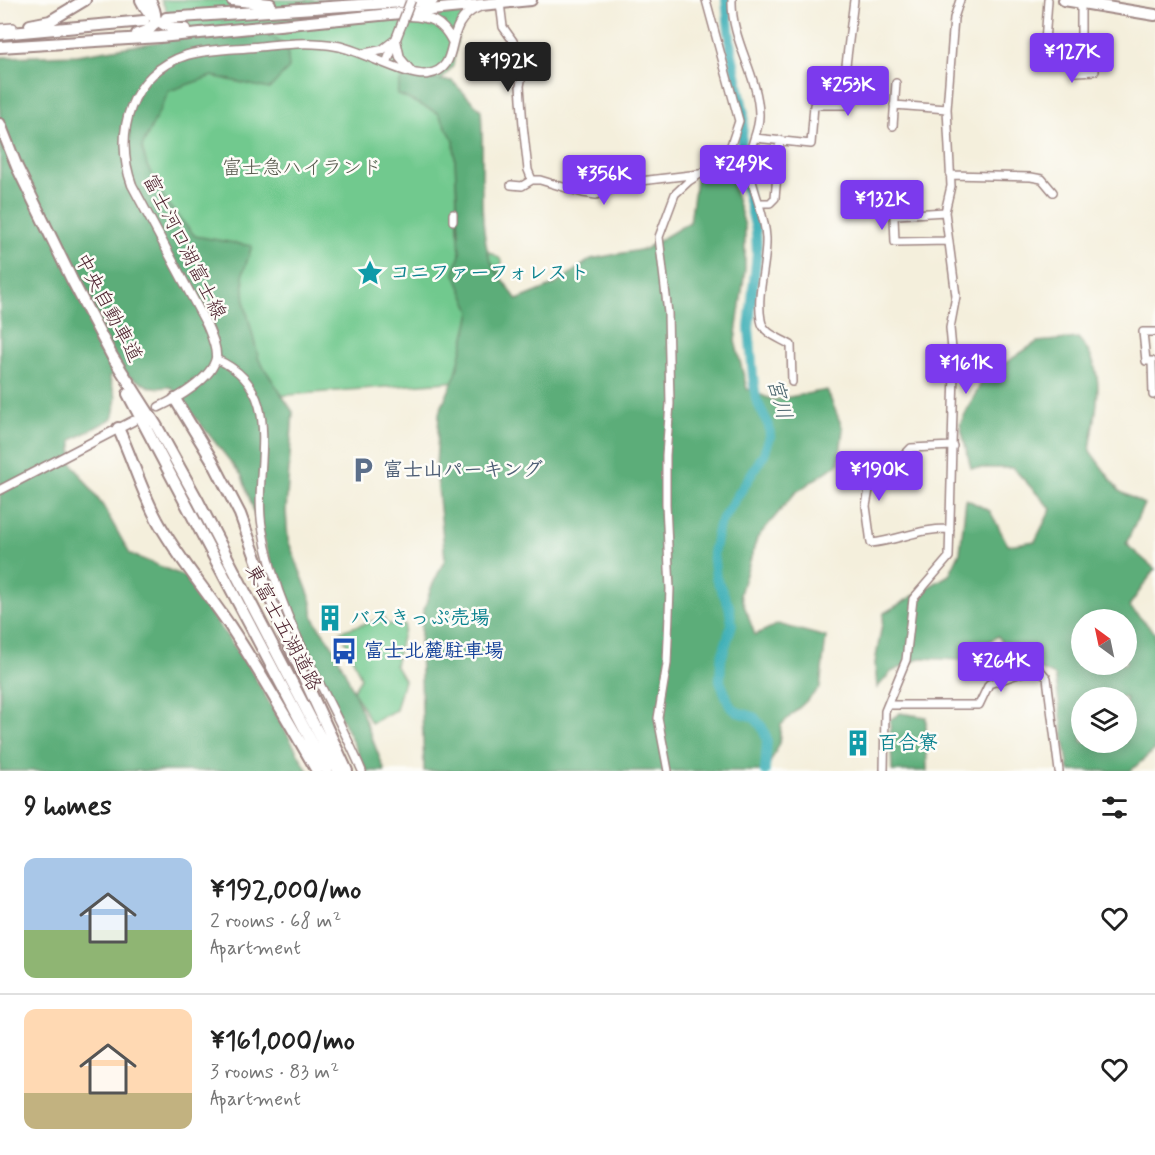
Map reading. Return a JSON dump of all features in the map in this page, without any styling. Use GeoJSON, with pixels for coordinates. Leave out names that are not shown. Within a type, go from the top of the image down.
{"type":"FeatureCollection","features":[{"type":"Feature","properties":{"kind":"highway"},"geometry":{"type":"LineString","coordinates":[[0,31],[50,21],[85,0]]}},
{"type":"Feature","properties":{"kind":"highway"},"geometry":{"type":"LineString","coordinates":[[141,0],[161,19],[180,30],[236,29]]}},
{"type":"Feature","properties":{"kind":"highway"},"geometry":{"type":"LineString","coordinates":[[150,0],[161,19]]}},
{"type":"Feature","properties":{"kind":"highway"},"geometry":{"type":"LineString","coordinates":[[232,0],[324,6]]}},
{"type":"Feature","properties":{"kind":"highway"},"geometry":{"type":"LineString","coordinates":[[84,42],[143,33],[161,19],[433,0]]}},
{"type":"Feature","properties":{"kind":"highway"},"geometry":{"type":"LineString","coordinates":[[0,47],[236,29],[531,0]]}},
{"type":"Feature","properties":{"kind":"highway"},"geometry":{"type":"LineString","coordinates":[[1064,0],[1155,15]]}},
{"type":"Feature","properties":{"kind":"highway"},"geometry":{"type":"LineString","coordinates":[[1102,0],[1155,9]]}},
{"type":"Feature","properties":{"kind":"highway"},"geometry":{"type":"LineString","coordinates":[[0,31],[144,21]]}},
{"type":"Feature","properties":{"kind":"highway","name":"中央自動車道"},"geometry":{"type":"LineString","coordinates":[[0,124],[50,234],[112,356],[156,425],[198,501]]}},
{"type":"Feature","properties":{"kind":"highway","name":"中央自動車道"},"geometry":{"type":"LineString","coordinates":[[0,137],[68,282],[187,506]]}},
{"type":"Feature","properties":{"kind":"highway"},"geometry":{"type":"LineString","coordinates":[[174,399],[212,460],[240,514],[282,630],[348,767]]}},
{"type":"Feature","properties":{"kind":"highway"},"geometry":{"type":"LineString","coordinates":[[118,428],[135,464],[144,495],[169,542],[198,578],[255,664],[317,771]]}},
{"type":"Feature","properties":{"kind":"highway","name":"東富士五湖道路"},"geometry":{"type":"LineString","coordinates":[[198,501],[338,771]]}},
{"type":"Feature","properties":{"kind":"highway","name":"東富士五湖道路"},"geometry":{"type":"LineString","coordinates":[[187,506],[327,771]]}},
{"type":"Feature","properties":{"kind":"main road"},"geometry":{"type":"LineString","coordinates":[[324,6],[366,0]]}},
{"type":"Feature","properties":{"kind":"main road"},"geometry":{"type":"LineString","coordinates":[[387,62],[411,0]]}},
{"type":"Feature","properties":{"kind":"main road"},"geometry":{"type":"LineString","coordinates":[[366,16],[428,18],[442,25],[452,40],[464,16],[479,7],[497,4]]}},
{"type":"Feature","properties":{"kind":"main road"},"geometry":{"type":"LineString","coordinates":[[365,53],[382,50],[396,40]]}},
{"type":"Feature","properties":{"kind":"main road"},"geometry":{"type":"LineString","coordinates":[[396,40],[400,58],[413,72]]}},
{"type":"Feature","properties":{"kind":"main road","name":"富士河口湖富士線"},"geometry":{"type":"LineString","coordinates":[[216,359],[214,344],[207,325],[128,174],[123,147],[129,108],[143,86],[162,67],[197,53],[308,43],[339,46],[365,53],[424,75],[440,70],[450,57],[452,40]]}},
{"type":"Feature","properties":{"kind":"main road"},"geometry":{"type":"LineString","coordinates":[[159,407],[205,376],[216,359]]}},
{"type":"Feature","properties":{"kind":"main road"},"geometry":{"type":"LineString","coordinates":[[0,490],[133,421]]}},
{"type":"Feature","properties":{"kind":"street"},"geometry":{"type":"LineString","coordinates":[[706,0],[738,112],[739,122],[729,157]]}},
{"type":"Feature","properties":{"kind":"street"},"geometry":{"type":"LineString","coordinates":[[732,0],[733,25],[755,87],[759,115],[755,138],[749,152],[750,181],[759,203],[766,236],[760,295],[760,321],[764,330],[791,345],[792,382]]}},
{"type":"Feature","properties":{"kind":"street"},"geometry":{"type":"LineString","coordinates":[[755,138],[811,144],[814,105],[849,105],[846,65],[854,0]]}},
{"type":"Feature","properties":{"kind":"street"},"geometry":{"type":"LineString","coordinates":[[884,771],[885,711],[906,660],[913,599],[950,556],[954,372],[950,328],[956,296],[945,212],[951,186],[947,109],[954,18],[960,0]]}},
{"type":"Feature","properties":{"kind":"street"},"geometry":{"type":"LineString","coordinates":[[1044,56],[1048,0]]}},
{"type":"Feature","properties":{"kind":"street"},"geometry":{"type":"LineString","coordinates":[[1081,3],[1081,48]]}},
{"type":"Feature","properties":{"kind":"street"},"geometry":{"type":"LineString","coordinates":[[497,4],[503,27],[513,41],[522,75],[522,105],[528,170],[532,180]]}},
{"type":"Feature","properties":{"kind":"street"},"geometry":{"type":"LineString","coordinates":[[893,126],[896,83]]}},
{"type":"Feature","properties":{"kind":"street"},"geometry":{"type":"LineString","coordinates":[[894,105],[947,109]]}},
{"type":"Feature","properties":{"kind":"street"},"geometry":{"type":"LineString","coordinates":[[759,203],[770,203],[775,198],[780,140]]}},
{"type":"Feature","properties":{"kind":"street"},"geometry":{"type":"LineString","coordinates":[[668,771],[658,718],[667,664],[670,599],[666,465],[670,404],[668,313],[659,237],[675,194],[700,174],[729,157],[749,152]]}},
{"type":"Feature","properties":{"kind":"street"},"geometry":{"type":"LineString","coordinates":[[511,185],[522,186],[532,180],[596,195],[632,182],[700,174]]}},
{"type":"Feature","properties":{"kind":"street"},"geometry":{"type":"LineString","coordinates":[[950,175],[1031,177],[1042,179],[1053,192]]}},
{"type":"Feature","properties":{"kind":"street"},"geometry":{"type":"LineString","coordinates":[[945,212],[897,215],[894,217],[895,242],[949,241]]}},
{"type":"Feature","properties":{"kind":"street"},"geometry":{"type":"LineString","coordinates":[[1153,394],[1153,361],[1146,361],[1143,332],[1155,332]]}},
{"type":"Feature","properties":{"kind":"street"},"geometry":{"type":"LineString","coordinates":[[216,359],[232,366],[250,382],[261,409],[261,523],[268,560],[297,638],[362,771]]}},
{"type":"Feature","properties":{"kind":"street"},"geometry":{"type":"LineString","coordinates":[[950,529],[926,529],[899,539],[871,543],[866,506],[870,484],[863,481],[859,475],[861,471],[880,470],[894,464],[911,448],[953,446]]}},
{"type":"Feature","properties":{"kind":"street"},"geometry":{"type":"LineString","coordinates":[[888,705],[979,705],[989,684],[1027,671],[1040,670],[1047,678],[1059,771]]}},
{"type":"Feature","properties":{"kind":"street"},"geometry":{"type":"LineString","coordinates":[[348,767],[356,758]]}},
{"type":"Feature","properties":{"kind":"green space","name":"富士急ハイランド"},"geometry":{"type":"Polygon","coordinates":[[[161,0],[470,0],[458,36],[453,66],[442,79],[454,123],[458,231],[461,240],[494,254],[502,261],[499,284],[471,380],[265,397],[129,131],[193,61],[161,0]]]}},
{"type":"Feature","properties":{"kind":"green space"},"geometry":{"type":"Polygon","coordinates":[[[270,35],[287,48],[289,68],[269,89],[212,76],[169,91],[142,147],[147,166],[169,206],[195,236],[252,246],[243,273],[245,305],[259,360],[293,412],[286,511],[288,540],[312,602],[315,620],[341,662],[385,771],[367,771],[284,602],[242,476],[171,387],[152,388],[123,373],[109,376],[116,397],[113,418],[72,440],[72,463],[103,506],[130,554],[184,576],[249,667],[308,771],[0,771],[0,57],[77,55],[194,36],[270,35]]]}},
{"type":"Feature","properties":{"kind":"green space"},"geometry":{"type":"Polygon","coordinates":[[[401,78],[452,81],[481,110],[482,200],[488,253],[517,300],[554,285],[591,259],[645,249],[690,222],[697,173],[721,157],[731,179],[745,226],[745,270],[735,341],[747,389],[773,400],[827,390],[843,429],[839,463],[795,493],[757,538],[740,594],[755,635],[778,624],[826,637],[820,688],[781,725],[779,745],[766,771],[424,771],[420,645],[422,616],[431,588],[445,559],[436,467],[439,413],[456,374],[471,312],[454,272],[460,255],[454,141],[438,113],[397,94],[401,78]]]}},
{"type":"Feature","properties":{"kind":"green space"},"geometry":{"type":"Polygon","coordinates":[[[1078,338],[1094,364],[1098,392],[1090,451],[1119,491],[1144,504],[1126,544],[1155,569],[1129,606],[1132,609],[1071,609],[1071,675],[1137,675],[1137,614],[1155,633],[1155,750],[1130,771],[1069,771],[1055,676],[1010,656],[998,636],[960,660],[921,658],[891,672],[877,688],[875,663],[884,613],[949,575],[960,552],[966,499],[990,511],[1008,545],[1035,541],[1051,509],[1013,468],[971,468],[960,424],[984,377],[1037,342],[1078,338]]]}},
{"type":"Feature","properties":{"kind":"green space"},"geometry":{"type":"Polygon","coordinates":[[[384,618],[386,624],[405,625],[395,665],[404,680],[396,710],[371,723],[353,690],[361,678],[341,631],[384,618]]]}},
{"type":"Feature","properties":{"kind":"green space"},"geometry":{"type":"Polygon","coordinates":[[[900,713],[926,717],[927,771],[892,771],[890,720],[900,713]]]}},
{"type":"Feature","properties":{"kind":"waterway","name":"宮川"},"geometry":{"type":"LineString","coordinates":[[726,0],[731,49],[744,114],[740,162],[756,230],[757,253],[749,328],[753,376],[756,399],[769,426],[770,437],[764,454],[719,525],[713,553],[716,578],[729,606],[732,624],[721,660],[720,681],[730,706],[737,712],[754,717],[762,727],[767,739],[765,771]]}},
{"type":"Feature","properties":{"kind":"place","name":"コニファーフォレスト"},"geometry":{"type":"Point","coordinates":[370,273]}},
{"type":"Feature","properties":{"kind":"place","name":"富士山パーキング"},"geometry":{"type":"Point","coordinates":[363,470]}},
{"type":"Feature","properties":{"kind":"place","name":"バスきっぷ売場"},"geometry":{"type":"Point","coordinates":[330,618]}},
{"type":"Feature","properties":{"kind":"place","name":"富士北麓駐車場"},"geometry":{"type":"Point","coordinates":[344,651]}},
{"type":"Feature","properties":{"kind":"place","name":"百合寮"},"geometry":{"type":"Point","coordinates":[858,743]}}]}
